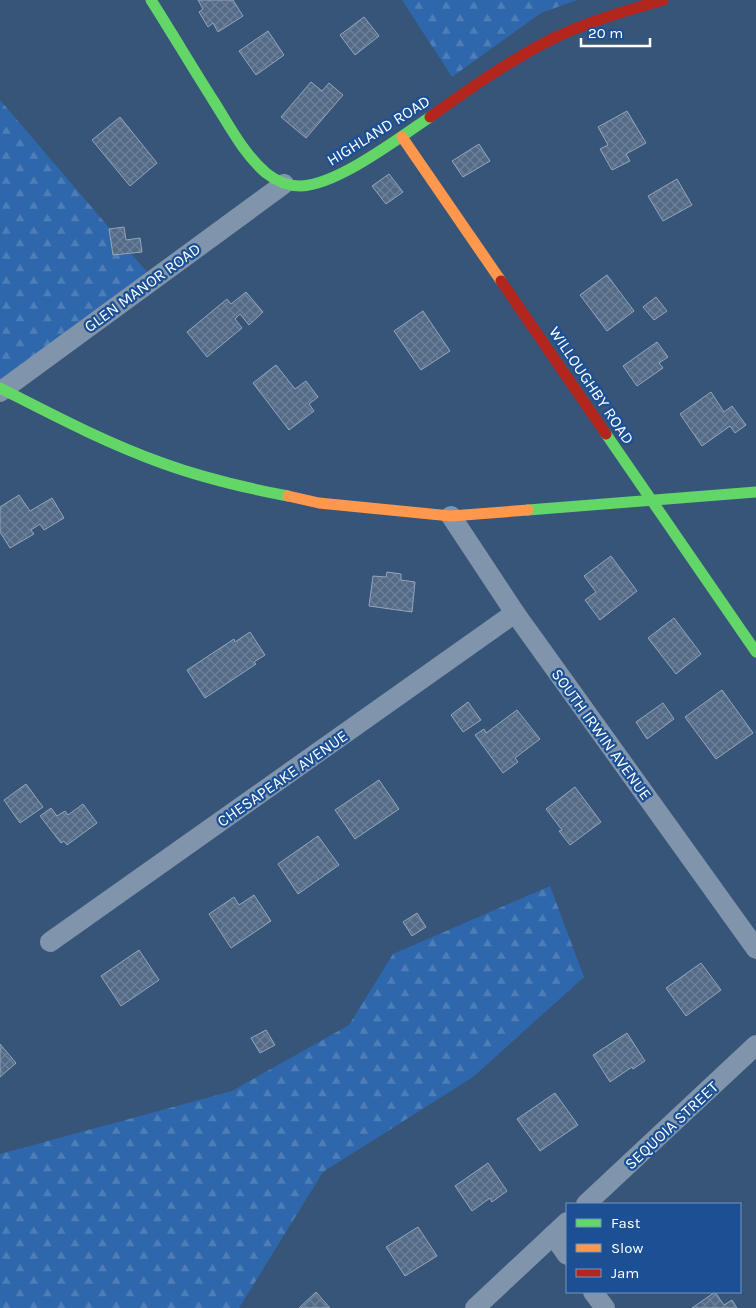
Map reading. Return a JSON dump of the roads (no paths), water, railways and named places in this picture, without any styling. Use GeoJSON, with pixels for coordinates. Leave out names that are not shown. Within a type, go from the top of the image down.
{"type":"FeatureCollection","features":[{"type":"Feature","properties":{"kind":"street"},"geometry":{"type":"LineString","coordinates":[[151,0],[241,144],[268,175],[284,184]]}},
{"type":"Feature","properties":{"kind":"street","name":"HIGHLAND ROAD"},"geometry":{"type":"LineString","coordinates":[[284,184],[299,186],[316,184],[332,179],[402,136],[538,46],[583,25],[663,0]]}},
{"type":"Feature","properties":{"kind":"street","name":"WILLOUGHBY ROAD"},"geometry":{"type":"LineString","coordinates":[[402,136],[756,652]]}},
{"type":"Feature","properties":{"kind":"street","name":"GLEN MANOR ROAD"},"geometry":{"type":"LineString","coordinates":[[1,390],[284,184]]}},
{"type":"Feature","properties":{"kind":"street"},"geometry":{"type":"LineString","coordinates":[[1,390],[128,450],[201,476],[243,488],[320,503],[451,516],[652,502],[756,492]]}},
{"type":"Feature","properties":{"kind":"street","name":"SOUTH IRWIN AVENUE"},"geometry":{"type":"LineString","coordinates":[[451,516],[515,613],[756,949]]}},
{"type":"Feature","properties":{"kind":"street","name":"CHESAPEAKE AVENUE"},"geometry":{"type":"LineString","coordinates":[[50,942],[515,613]]}},
{"type":"Feature","properties":{"kind":"street","name":"SEQUOIA STREET"},"geometry":{"type":"LineString","coordinates":[[587,1203],[756,1045]]}},
{"type":"Feature","properties":{"kind":"street"},"geometry":{"type":"LineString","coordinates":[[475,1308],[560,1228],[566,1251]]}},
{"type":"Feature","properties":{"kind":"street"},"geometry":{"type":"LineString","coordinates":[[594,1293],[605,1308]]}}]}
